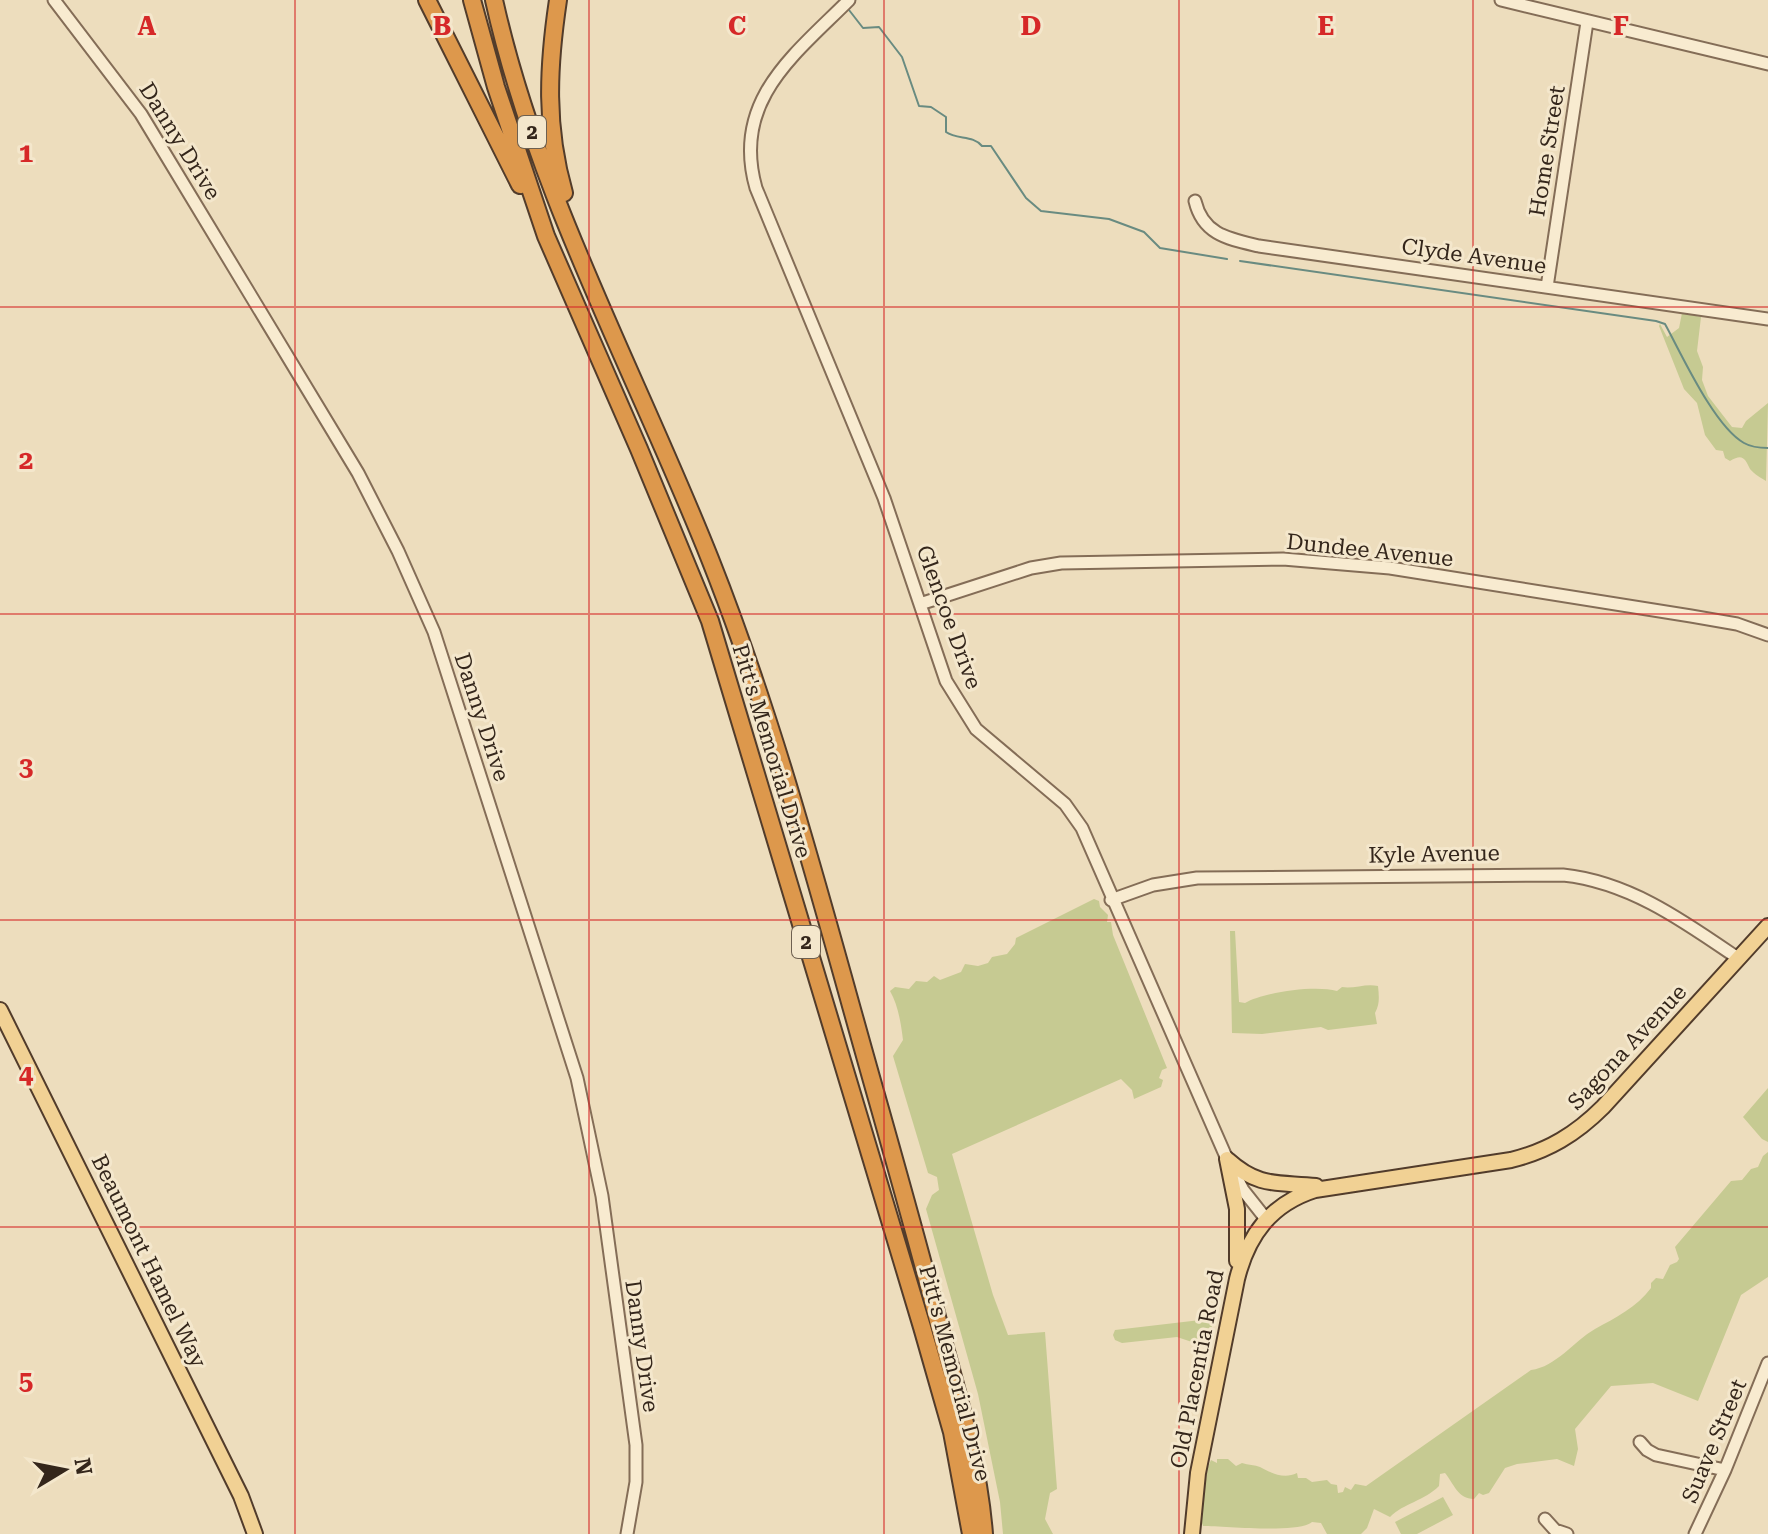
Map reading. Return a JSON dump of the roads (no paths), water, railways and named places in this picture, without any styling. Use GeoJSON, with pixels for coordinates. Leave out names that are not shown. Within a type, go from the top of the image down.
{"type":"FeatureCollection","features":[{"type":"Feature","properties":{"kind":"highway"},"geometry":{"type":"LineString","coordinates":[[427,0],[546,236]]}},
{"type":"Feature","properties":{"kind":"highway","name":"Pitt's Memorial Drive"},"geometry":{"type":"LineString","coordinates":[[472,0],[496,87],[546,236],[710,621],[922,1327],[952,1432],[971,1534]]}},
{"type":"Feature","properties":{"kind":"highway","name":"Pitt's Memorial Drive"},"geometry":{"type":"LineString","coordinates":[[494,0],[530,126],[583,260],[710,558],[742,643],[902,1187],[965,1421],[982,1507],[984,1534]]}},
{"type":"Feature","properties":{"kind":"highway"},"geometry":{"type":"LineString","coordinates":[[558,0],[549,57],[549,118],[561,181],[583,260]]}},
{"type":"Feature","properties":{"kind":"main road","name":"Sagona Avenue"},"geometry":{"type":"LineString","coordinates":[[1266,1219],[1293,1199],[1324,1188],[1511,1160],[1536,1154],[1559,1143],[1603,1107],[1768,926]]}},
{"type":"Feature","properties":{"kind":"main road","name":"Beaumont Hamel Way"},"geometry":{"type":"LineString","coordinates":[[0,1010],[241,1496],[255,1534]]}},
{"type":"Feature","properties":{"kind":"main road"},"geometry":{"type":"LineString","coordinates":[[1227,1159],[1263,1183],[1324,1188]]}},
{"type":"Feature","properties":{"kind":"main road"},"geometry":{"type":"LineString","coordinates":[[1227,1159],[1237,1209],[1237,1279]]}},
{"type":"Feature","properties":{"kind":"main road","name":"Old Placentia Road"},"geometry":{"type":"LineString","coordinates":[[1192,1534],[1198,1473],[1237,1279],[1246,1248],[1266,1219]]}},
{"type":"Feature","properties":{"kind":"street","name":"Danny Drive"},"geometry":{"type":"LineString","coordinates":[[54,0],[141,114],[358,473],[398,551],[434,632],[577,1078],[587,1122],[602,1196],[636,1445],[636,1482],[627,1534]]}},
{"type":"Feature","properties":{"kind":"street","name":"Glencoe Drive"},"geometry":{"type":"LineString","coordinates":[[849,0],[782,68],[760,101],[752,125],[750,161],[756,188],[884,498],[946,681],[968,719],[1045,786],[1073,815],[1092,848],[1111,900],[1227,1159],[1243,1190],[1266,1219]]}},
{"type":"Feature","properties":{"kind":"street"},"geometry":{"type":"LineString","coordinates":[[1501,0],[1768,64]]}},
{"type":"Feature","properties":{"kind":"street","name":"Home Street"},"geometry":{"type":"LineString","coordinates":[[1547,287],[1587,22]]}},
{"type":"Feature","properties":{"kind":"street","name":"Clyde Avenue"},"geometry":{"type":"LineString","coordinates":[[1195,201],[1208,228],[1232,240],[1300,253],[1768,319]]}},
{"type":"Feature","properties":{"kind":"street","name":"Dundee Avenue"},"geometry":{"type":"LineString","coordinates":[[920,604],[1031,568],[1061,563],[1126,559],[1283,559],[1390,568],[1647,608],[1737,624],[1768,635]]}},
{"type":"Feature","properties":{"kind":"street","name":"Kyle Avenue"},"geometry":{"type":"LineString","coordinates":[[1111,900],[1153,885],[1197,878],[1556,874],[1600,881],[1628,892],[1680,920],[1739,959]]}},
{"type":"Feature","properties":{"kind":"street","name":"Suave Street"},"geometry":{"type":"LineString","coordinates":[[1695,1534],[1725,1470],[1768,1363]]}},
{"type":"Feature","properties":{"kind":"street"},"geometry":{"type":"LineString","coordinates":[[1640,1442],[1656,1455],[1725,1470]]}},
{"type":"Feature","properties":{"kind":"street"},"geometry":{"type":"LineString","coordinates":[[1545,1519],[1555,1530],[1567,1534]]}},
{"type":"Feature","properties":{"kind":"waterway"},"geometry":{"type":"LineString","coordinates":[[849,10],[863,28],[879,27],[902,57],[919,106],[931,107],[946,117],[946,132],[974,140],[982,146],[991,146],[1026,198],[1041,211],[1109,219],[1144,232],[1160,248],[1227,259]]}},
{"type":"Feature","properties":{"kind":"waterway"},"geometry":{"type":"LineString","coordinates":[[1240,261],[1665,324],[1721,422],[1744,443],[1768,448]]}}]}
